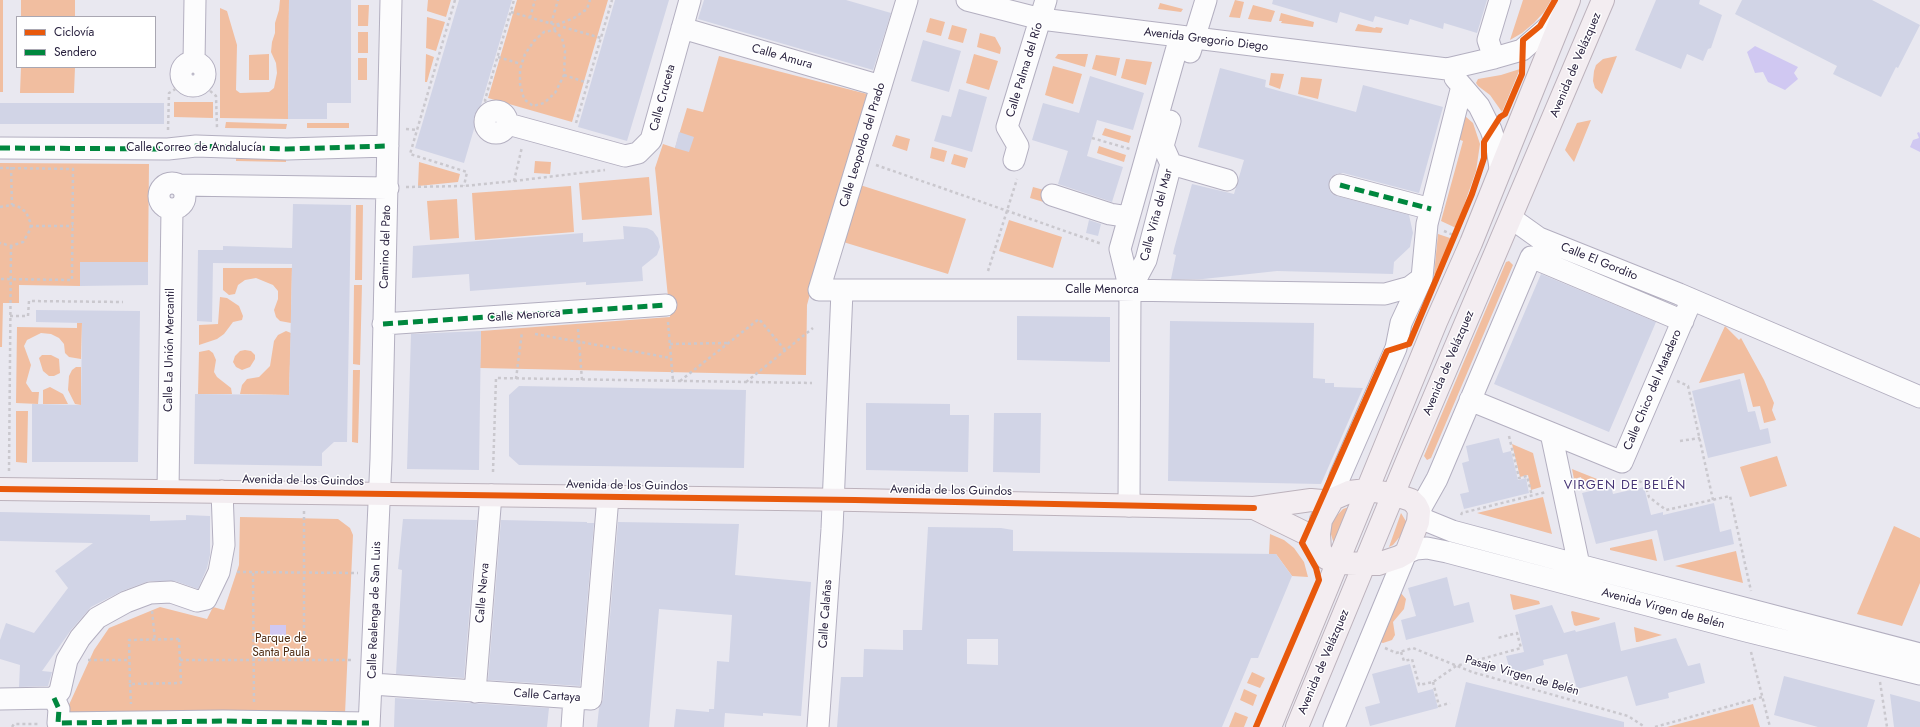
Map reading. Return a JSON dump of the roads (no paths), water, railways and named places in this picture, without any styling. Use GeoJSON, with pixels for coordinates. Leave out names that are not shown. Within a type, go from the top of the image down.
{"type":"FeatureCollection","features":[{"type":"Feature","properties":{"kind":"main road","name":"Avenida de Velázquez"},"geometry":{"type":"LineString","coordinates":[[1297,727],[1366,564],[1393,494],[1603,0]]}},
{"type":"Feature","properties":{"kind":"main road","name":"Avenida de Velázquez"},"geometry":{"type":"LineString","coordinates":[[1270,727],[1329,557],[1367,490],[1566,7]]}},
{"type":"Feature","properties":{"kind":"main road","name":"Avenida de los Guindos"},"geometry":{"type":"LineString","coordinates":[[4,489],[833,500],[1254,508],[1311,500],[1322,501],[1333,499],[1349,492],[1367,490],[1393,494],[1411,500],[1419,511]]}},
{"type":"Feature","properties":{"kind":"main road"},"geometry":{"type":"LineString","coordinates":[[1333,499],[1321,520],[1319,534],[1329,557],[1366,564],[1378,564],[1390,561],[1406,553],[1418,522],[1419,511]]}},
{"type":"Feature","properties":{"kind":"main road","name":"Avenida de los Guindos"},"geometry":{"type":"LineString","coordinates":[[1254,508],[1307,534],[1329,557]]}},
{"type":"Feature","properties":{"kind":"street"},"geometry":{"type":"LineString","coordinates":[[193,83],[181,74],[184,65],[194,62],[195,0]]}},
{"type":"Feature","properties":{"kind":"street","name":"Camino del Pato"},"geometry":{"type":"LineString","coordinates":[[380,494],[382,324],[388,188],[391,0]]}},
{"type":"Feature","properties":{"kind":"street","name":"Calle Cruceta"},"geometry":{"type":"LineString","coordinates":[[490,113],[484,120],[486,128],[491,133],[498,134],[517,126],[625,156],[638,153],[651,140],[690,0]]}},
{"type":"Feature","properties":{"kind":"street","name":"Calle Leopoldo del Prado"},"geometry":{"type":"LineString","coordinates":[[818,290],[882,86],[907,0]]}},
{"type":"Feature","properties":{"kind":"street","name":"Avenida Gregorio Diego"},"geometry":{"type":"LineString","coordinates":[[967,0],[1043,10],[1187,38],[1447,69],[1522,50],[1566,7]]}},
{"type":"Feature","properties":{"kind":"street","name":"Calle Viña del Mar"},"geometry":{"type":"LineString","coordinates":[[1129,506],[1130,290],[1120,249],[1147,154],[1187,38],[1206,0]]}},
{"type":"Feature","properties":{"kind":"street"},"geometry":{"type":"LineString","coordinates":[[1494,58],[1488,40],[1500,0]]}},
{"type":"Feature","properties":{"kind":"street","name":"Calle Palma del Río"},"geometry":{"type":"LineString","coordinates":[[1016,168],[1018,146],[1007,127],[1043,10]]}},
{"type":"Feature","properties":{"kind":"street","name":"Calle Amura"},"geometry":{"type":"LineString","coordinates":[[682,28],[882,86]]}},
{"type":"Feature","properties":{"kind":"street","name":"Calle Viña del Mar"},"geometry":{"type":"LineString","coordinates":[[1130,290],[1146,260],[1171,164],[1163,146],[1187,38]]}},
{"type":"Feature","properties":{"kind":"street"},"geometry":{"type":"LineString","coordinates":[[1447,69],[1479,106],[1491,130],[1497,148],[1500,168]]}},
{"type":"Feature","properties":{"kind":"street"},"geometry":{"type":"LineString","coordinates":[[1333,499],[1340,476],[1396,348],[1401,323],[1422,278],[1425,235],[1462,86]]}},
{"type":"Feature","properties":{"kind":"street","name":"Calle Correo de Andalucía"},"geometry":{"type":"LineString","coordinates":[[6,148],[168,149],[217,147],[287,149],[388,146]]}},
{"type":"Feature","properties":{"kind":"street"},"geometry":{"type":"LineString","coordinates":[[1171,164],[1227,180]]}},
{"type":"Feature","properties":{"kind":"street","name":"Calle La Unión Mercantil"},"geometry":{"type":"LineString","coordinates":[[168,491],[172,209],[162,204],[160,193],[166,185],[170,183],[179,185],[388,188]]}},
{"type":"Feature","properties":{"kind":"street"},"geometry":{"type":"LineString","coordinates":[[1340,185],[1431,209]]}},
{"type":"Feature","properties":{"kind":"street"},"geometry":{"type":"LineString","coordinates":[[1052,195],[1110,214],[1129,217]]}},
{"type":"Feature","properties":{"kind":"street","name":"Calle El Gordito"},"geometry":{"type":"LineString","coordinates":[[1511,218],[1540,238],[1920,397]]}},
{"type":"Feature","properties":{"kind":"street","name":"Calle El Gordito"},"geometry":{"type":"LineString","coordinates":[[1470,400],[1531,257],[1683,321]]}},
{"type":"Feature","properties":{"kind":"street","name":"Calle Menorca"},"geometry":{"type":"LineString","coordinates":[[818,290],[1130,290],[1386,294],[1410,287],[1422,278]]}},
{"type":"Feature","properties":{"kind":"street"},"geometry":{"type":"LineString","coordinates":[[833,500],[842,291]]}},
{"type":"Feature","properties":{"kind":"street"},"geometry":{"type":"LineString","coordinates":[[1386,294],[1400,312],[1401,323]]}},
{"type":"Feature","properties":{"kind":"street","name":"Calle Chico del Matadero"},"geometry":{"type":"LineString","coordinates":[[1470,400],[1622,462],[1691,300]]}},
{"type":"Feature","properties":{"kind":"street","name":"Calle Menorca"},"geometry":{"type":"LineString","coordinates":[[382,324],[666,305]]}},
{"type":"Feature","properties":{"kind":"street"},"geometry":{"type":"LineString","coordinates":[[1419,511],[1437,479],[1470,400]]}},
{"type":"Feature","properties":{"kind":"street"},"geometry":{"type":"LineString","coordinates":[[1551,433],[1580,566]]}},
{"type":"Feature","properties":{"kind":"street"},"geometry":{"type":"LineString","coordinates":[[0,699],[54,698],[60,691],[67,660],[80,638],[97,618],[126,602],[150,593],[171,592],[198,600],[206,599],[219,572],[224,545],[222,491]]}},
{"type":"Feature","properties":{"kind":"street","name":"Calle Realenga de San Luis"},"geometry":{"type":"LineString","coordinates":[[369,725],[380,494]]}},
{"type":"Feature","properties":{"kind":"street","name":"Calle Nerva"},"geometry":{"type":"LineString","coordinates":[[475,692],[491,495]]}},
{"type":"Feature","properties":{"kind":"street","name":"Calle Cartaya"},"geometry":{"type":"LineString","coordinates":[[372,684],[591,699],[608,497]]}},
{"type":"Feature","properties":{"kind":"street","name":"Calle Calañas"},"geometry":{"type":"LineString","coordinates":[[818,727],[833,500]]}},
{"type":"Feature","properties":{"kind":"street","name":"Avenida Virgen de Belén"},"geometry":{"type":"LineString","coordinates":[[1419,511],[1425,520],[1452,531],[1580,566],[1920,654]]}},
{"type":"Feature","properties":{"kind":"street","name":"Avenida Virgen de Belén"},"geometry":{"type":"LineString","coordinates":[[1406,553],[1416,549],[1427,548],[1447,552],[1746,631],[1920,674]]}},
{"type":"Feature","properties":{"kind":"street"},"geometry":{"type":"LineString","coordinates":[[1334,727],[1406,553]]}},
{"type":"Feature","properties":{"kind":"street"},"geometry":{"type":"LineString","coordinates":[[54,698],[59,709],[58,723],[254,721],[369,725]]}},
{"type":"Feature","properties":{"kind":"street"},"geometry":{"type":"LineString","coordinates":[[572,727],[574,698]]}},
{"type":"Feature","properties":{"kind":"district","name":"VIRGEN DE BELÉN"},"geometry":{"type":"Point","coordinates":[1625,486]}},
{"type":"Feature","properties":{"kind":"park label","name":"Parque de Santa Paula"},"geometry":{"type":"Point","coordinates":[281,646]}}]}
